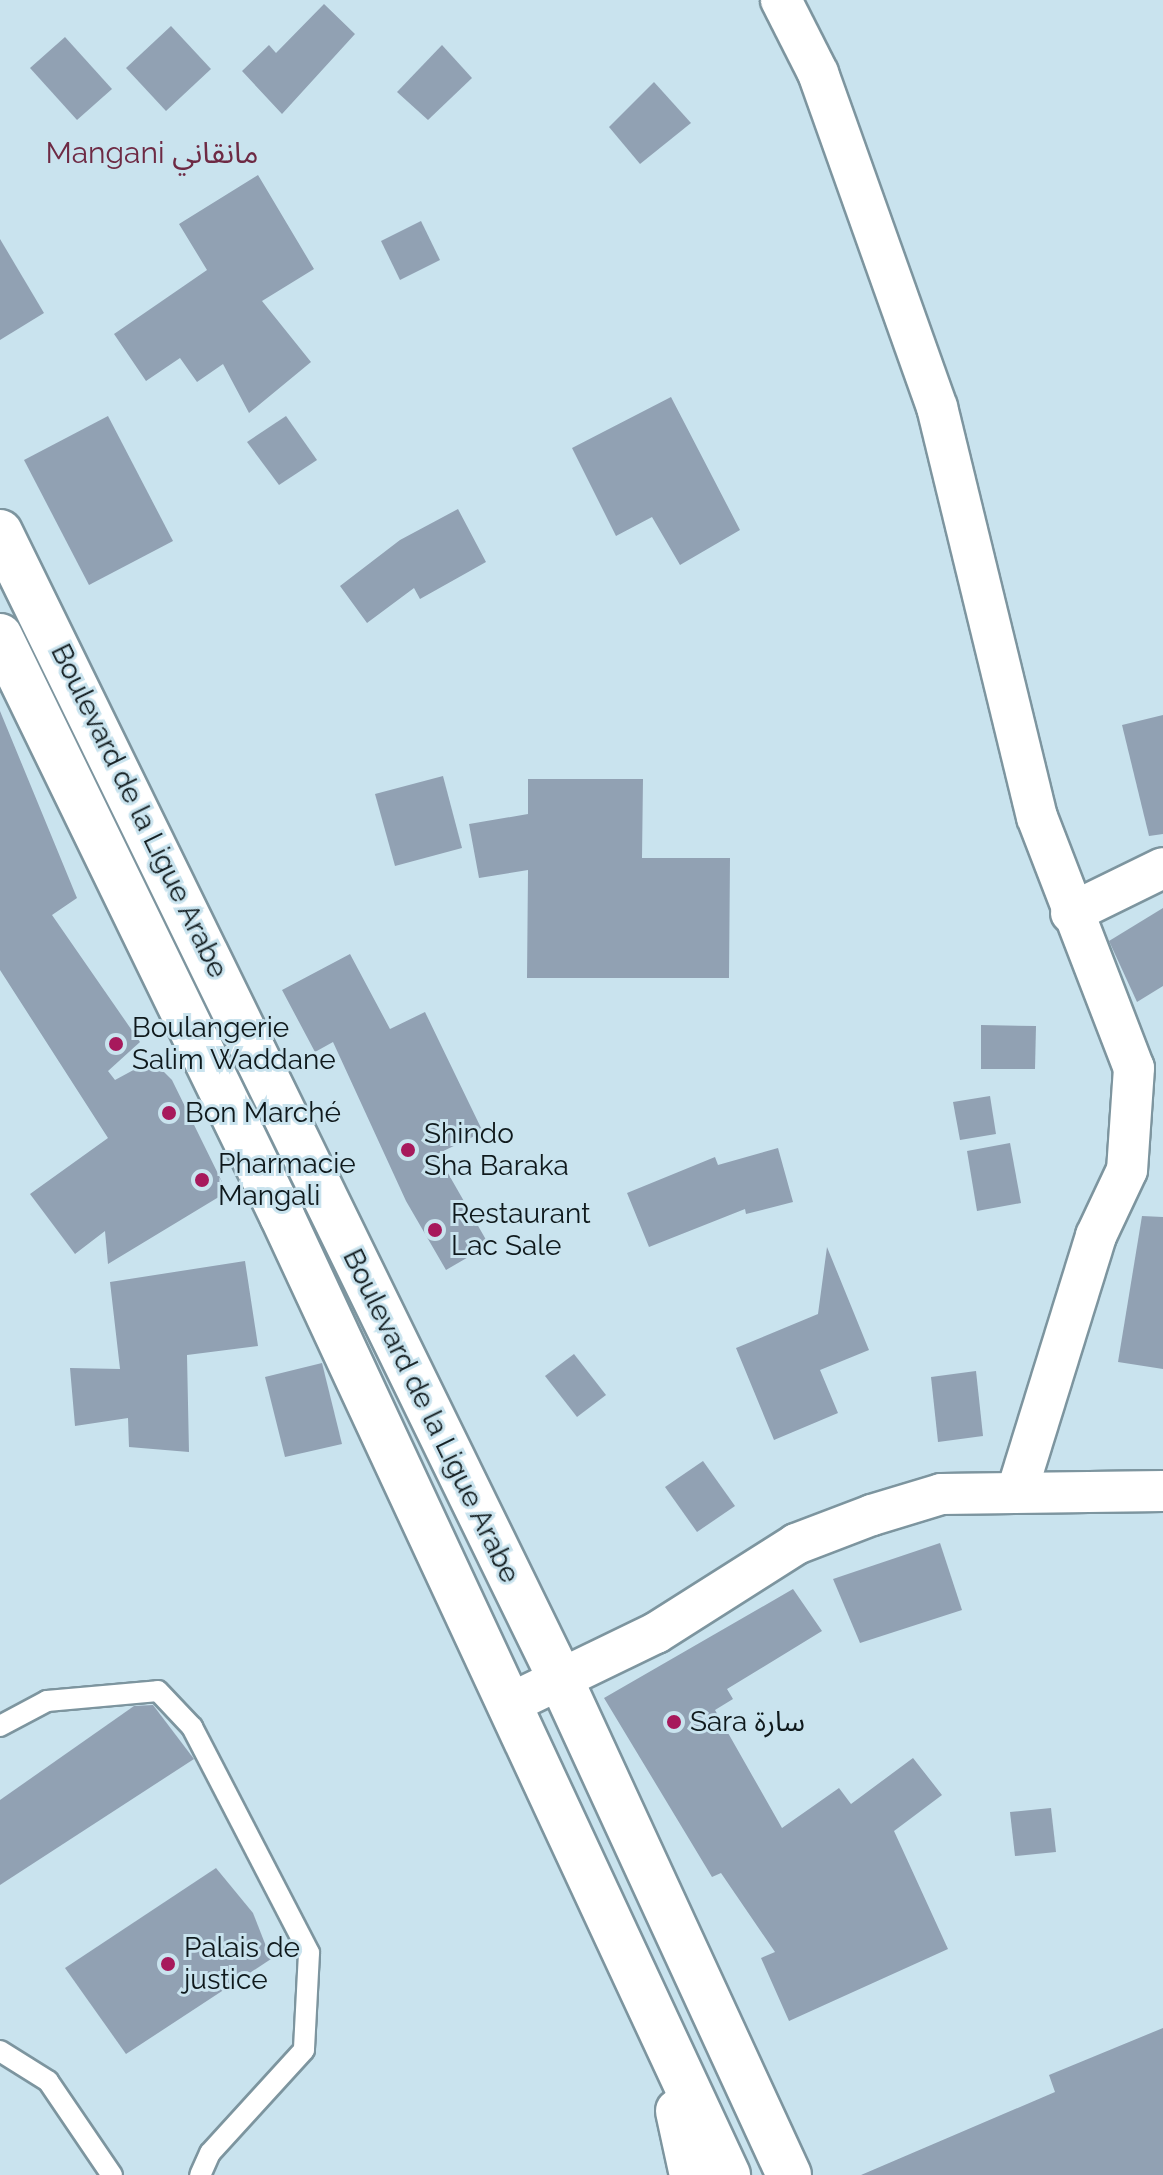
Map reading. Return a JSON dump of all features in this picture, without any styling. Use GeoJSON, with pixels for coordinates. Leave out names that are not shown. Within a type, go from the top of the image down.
{"type":"FeatureCollection","features":[{"type":"Feature","properties":{"kind":"main road","name":"Boulevard de la Ligue Arabe"},"geometry":{"type":"LineString","coordinates":[[0,532],[82,692],[325,1194],[408,1375],[560,1678],[789,2175]]}},
{"type":"Feature","properties":{"kind":"main road","name":"Boulevard de la Ligue Arabe"},"geometry":{"type":"LineString","coordinates":[[0,636],[282,1216],[509,1704],[650,2017],[728,2175]]}},
{"type":"Feature","properties":{"kind":"main road"},"geometry":{"type":"LineString","coordinates":[[40,714],[82,692]]}},
{"type":"Feature","properties":{"kind":"main road"},"geometry":{"type":"LineString","coordinates":[[282,1216],[325,1194]]}},
{"type":"Feature","properties":{"kind":"main road"},"geometry":{"type":"LineString","coordinates":[[650,2017],[692,2175]]}},
{"type":"Feature","properties":{"kind":"street"},"geometry":{"type":"LineString","coordinates":[[781,0],[818,73],[937,407],[1037,817],[1071,913],[1134,1068],[1127,1170],[1096,1236],[1017,1491]]}},
{"type":"Feature","properties":{"kind":"street"},"geometry":{"type":"LineString","coordinates":[[1071,913],[1163,868]]}},
{"type":"Feature","properties":{"kind":"street"},"geometry":{"type":"LineString","coordinates":[[509,1704],[656,1633],[829,1530],[941,1494],[1163,1491]]}},
{"type":"Feature","properties":{"kind":"lane"},"geometry":{"type":"LineString","coordinates":[[0,1726],[47,1701],[158,1691],[192,1727],[309,1953],[304,2050],[210,2153],[200,2175]]}},
{"type":"Feature","properties":{"kind":"lane"},"geometry":{"type":"LineString","coordinates":[[0,2051],[48,2081],[112,2175]]}},
{"type":"Feature","properties":{"kind":"building"},"geometry":{"type":"Polygon","coordinates":[[[324,4],[355,34],[282,114],[242,71],[269,45],[276,53],[324,4]]]}},
{"type":"Feature","properties":{"kind":"building"},"geometry":{"type":"Polygon","coordinates":[[[171,26],[211,69],[166,111],[126,68],[171,26]]]}},
{"type":"Feature","properties":{"kind":"building"},"geometry":{"type":"Polygon","coordinates":[[[65,37],[112,89],[77,120],[30,68],[65,37]]]}},
{"type":"Feature","properties":{"kind":"building"},"geometry":{"type":"Polygon","coordinates":[[[442,45],[472,78],[428,120],[397,92],[442,45]]]}},
{"type":"Feature","properties":{"kind":"building"},"geometry":{"type":"Polygon","coordinates":[[[654,82],[691,123],[640,164],[609,127],[654,82]]]}},
{"type":"Feature","properties":{"kind":"building"},"geometry":{"type":"Polygon","coordinates":[[[258,175],[314,269],[262,301],[311,362],[249,413],[223,364],[197,382],[180,358],[146,381],[114,334],[207,270],[179,224],[258,175]]]}},
{"type":"Feature","properties":{"kind":"building"},"geometry":{"type":"Polygon","coordinates":[[[421,221],[440,260],[400,280],[381,241],[421,221]]]}},
{"type":"Feature","properties":{"kind":"building"},"geometry":{"type":"Polygon","coordinates":[[[0,239],[44,313],[0,340],[0,239]]]}},
{"type":"Feature","properties":{"kind":"building"},"geometry":{"type":"Polygon","coordinates":[[[671,397],[740,530],[680,565],[652,517],[616,536],[572,448],[671,397]]]}},
{"type":"Feature","properties":{"kind":"building"},"geometry":{"type":"Polygon","coordinates":[[[108,416],[173,541],[89,585],[24,460],[108,416]]]}},
{"type":"Feature","properties":{"kind":"building"},"geometry":{"type":"Polygon","coordinates":[[[286,416],[317,460],[279,485],[247,442],[286,416]]]}},
{"type":"Feature","properties":{"kind":"building"},"geometry":{"type":"Polygon","coordinates":[[[458,509],[486,562],[420,599],[414,588],[367,623],[340,586],[400,540],[458,509]]]}},
{"type":"Feature","properties":{"kind":"building"},"geometry":{"type":"Polygon","coordinates":[[[0,711],[77,898],[52,915],[140,1042],[108,1071],[115,1080],[152,1060],[172,1080],[227,1192],[108,1264],[105,1231],[75,1254],[30,1194],[108,1138],[0,970],[0,711]]]}},
{"type":"Feature","properties":{"kind":"building"},"geometry":{"type":"Polygon","coordinates":[[[1163,715],[1163,834],[1149,836],[1122,725],[1163,715]]]}},
{"type":"Feature","properties":{"kind":"building"},"geometry":{"type":"Polygon","coordinates":[[[443,776],[462,848],[395,866],[375,794],[443,776]]]}},
{"type":"Feature","properties":{"kind":"building"},"geometry":{"type":"Polygon","coordinates":[[[528,779],[643,779],[642,858],[730,858],[729,978],[527,978],[528,870],[479,878],[469,824],[528,814],[528,779]]]}},
{"type":"Feature","properties":{"kind":"building"},"geometry":{"type":"Polygon","coordinates":[[[1163,908],[1163,986],[1137,1002],[1109,941],[1163,908]]]}},
{"type":"Feature","properties":{"kind":"building"},"geometry":{"type":"Polygon","coordinates":[[[350,954],[390,1029],[425,1012],[483,1132],[437,1154],[489,1245],[446,1270],[406,1201],[333,1042],[315,1052],[282,990],[350,954]]]}},
{"type":"Feature","properties":{"kind":"building"},"geometry":{"type":"Polygon","coordinates":[[[981,1025],[1036,1026],[1035,1069],[981,1069],[981,1025]]]}},
{"type":"Feature","properties":{"kind":"building"},"geometry":{"type":"Polygon","coordinates":[[[990,1096],[996,1134],[960,1140],[953,1102],[990,1096]]]}},
{"type":"Feature","properties":{"kind":"building"},"geometry":{"type":"Polygon","coordinates":[[[1010,1143],[1021,1203],[977,1211],[967,1151],[1010,1143]]]}},
{"type":"Feature","properties":{"kind":"building"},"geometry":{"type":"Polygon","coordinates":[[[778,1148],[793,1202],[746,1214],[745,1209],[649,1247],[627,1193],[715,1157],[718,1165],[778,1148]]]}},
{"type":"Feature","properties":{"kind":"building"},"geometry":{"type":"Polygon","coordinates":[[[1142,1216],[1163,1217],[1163,1369],[1118,1362],[1142,1216]]]}},
{"type":"Feature","properties":{"kind":"building"},"geometry":{"type":"Polygon","coordinates":[[[827,1247],[869,1350],[820,1370],[838,1413],[774,1440],[736,1348],[818,1314],[827,1247]]]}},
{"type":"Feature","properties":{"kind":"building"},"geometry":{"type":"Polygon","coordinates":[[[245,1261],[258,1346],[187,1355],[189,1452],[129,1447],[128,1418],[75,1426],[70,1368],[120,1369],[110,1282],[245,1261]]]}},
{"type":"Feature","properties":{"kind":"building"},"geometry":{"type":"Polygon","coordinates":[[[574,1354],[606,1395],[577,1417],[545,1376],[574,1354]]]}},
{"type":"Feature","properties":{"kind":"building"},"geometry":{"type":"Polygon","coordinates":[[[322,1363],[342,1444],[285,1457],[265,1377],[322,1363]]]}},
{"type":"Feature","properties":{"kind":"building"},"geometry":{"type":"Polygon","coordinates":[[[976,1371],[983,1436],[938,1442],[931,1377],[976,1371]]]}},
{"type":"Feature","properties":{"kind":"building"},"geometry":{"type":"Polygon","coordinates":[[[703,1461],[735,1506],[697,1532],[665,1487],[703,1461]]]}},
{"type":"Feature","properties":{"kind":"building"},"geometry":{"type":"Polygon","coordinates":[[[940,1543],[962,1610],[860,1643],[833,1579],[940,1543]]]}},
{"type":"Feature","properties":{"kind":"building"},"geometry":{"type":"Polygon","coordinates":[[[793,1589],[822,1631],[727,1689],[733,1699],[715,1710],[782,1828],[839,1788],[851,1804],[913,1758],[942,1795],[894,1831],[948,1949],[789,2021],[761,1958],[775,1952],[721,1873],[712,1877],[604,1698],[793,1589]]]}},
{"type":"Feature","properties":{"kind":"building"},"geometry":{"type":"Polygon","coordinates":[[[153,1705],[194,1759],[0,1885],[0,1800],[134,1706],[153,1705]]]}},
{"type":"Feature","properties":{"kind":"building"},"geometry":{"type":"Polygon","coordinates":[[[1051,1808],[1056,1852],[1015,1856],[1010,1812],[1051,1808]]]}},
{"type":"Feature","properties":{"kind":"building","name":"Palais de justice"},"geometry":{"type":"Polygon","coordinates":[[[216,1868],[253,1913],[271,1959],[126,2054],[65,1968],[216,1868]]]}},
{"type":"Feature","properties":{"kind":"building"},"geometry":{"type":"Polygon","coordinates":[[[1163,2028],[1163,2175],[861,2175],[1055,2092],[1049,2075],[1163,2028]]]}},
{"type":"Feature","properties":{"kind":"place","name":"Boulangerie Salim Waddane"},"geometry":{"type":"Point","coordinates":[116,1044]}},
{"type":"Feature","properties":{"kind":"place","name":"Bon Marché"},"geometry":{"type":"Point","coordinates":[169,1113]}},
{"type":"Feature","properties":{"kind":"place","name":"Shindo Sha Baraka"},"geometry":{"type":"Point","coordinates":[408,1150]}},
{"type":"Feature","properties":{"kind":"place","name":"Pharmacie Mangali"},"geometry":{"type":"Point","coordinates":[202,1180]}},
{"type":"Feature","properties":{"kind":"place","name":"Restaurant Lac Sale"},"geometry":{"type":"Point","coordinates":[435,1230]}},
{"type":"Feature","properties":{"kind":"place","name":"Sara سارة"},"geometry":{"type":"Point","coordinates":[674,1722]}},
{"type":"Feature","properties":{"kind":"place","name":"Palais de justice"},"geometry":{"type":"Point","coordinates":[168,1964]}},
{"type":"Feature","properties":{"kind":"district","name":"Mangani مانقاني"},"geometry":{"type":"Point","coordinates":[152,153]}}]}
